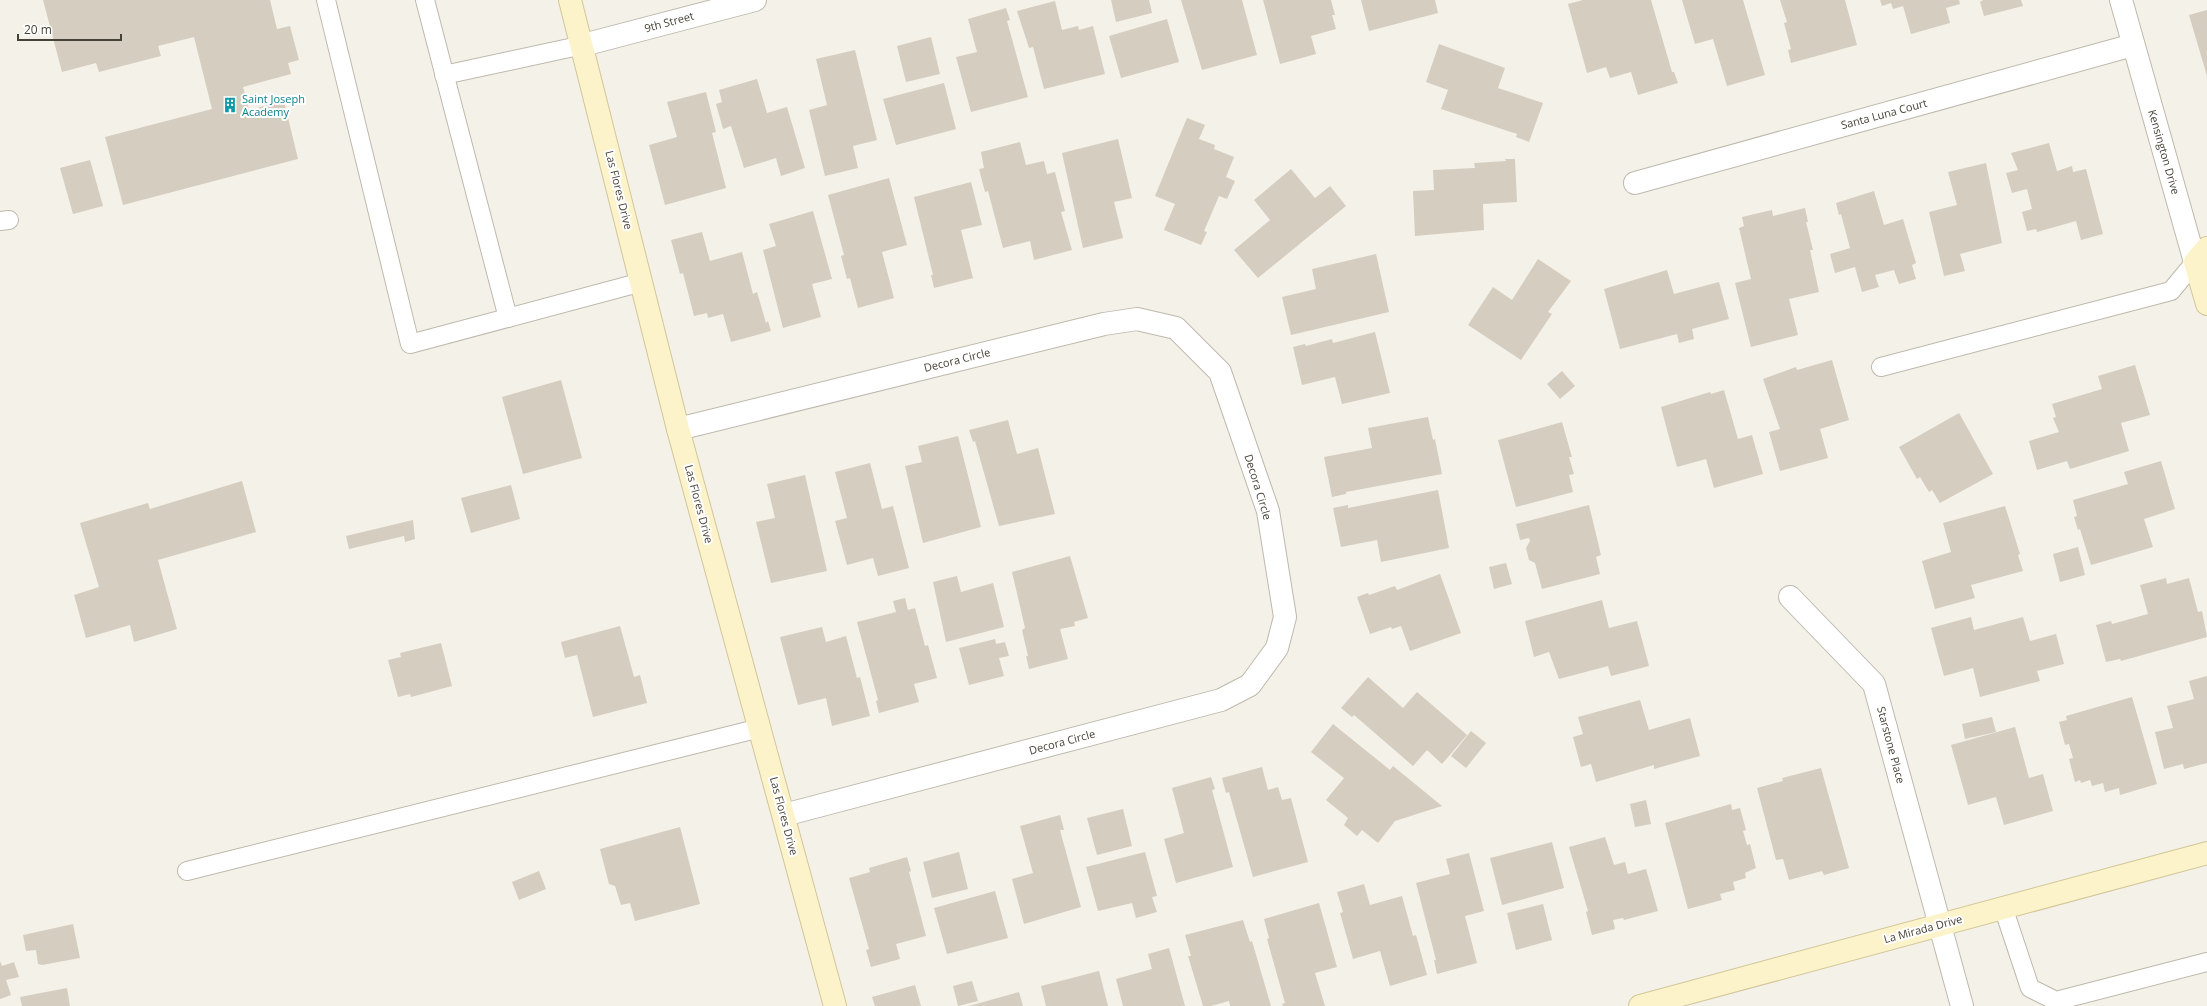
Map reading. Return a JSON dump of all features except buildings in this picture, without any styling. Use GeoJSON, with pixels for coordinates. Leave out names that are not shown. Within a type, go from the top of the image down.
{"type":"FeatureCollection","features":[{"type":"Feature","properties":{"kind":"street","name":"Las Flores Drive"},"geometry":{"type":"LineString","coordinates":[[570,0],[583,45],[678,429],[835,1006]]}},
{"type":"Feature","properties":{"kind":"street","name":"9th Street"},"geometry":{"type":"LineString","coordinates":[[583,45],[756,0]]}},
{"type":"Feature","properties":{"kind":"street","name":"Kensington Drive"},"geometry":{"type":"LineString","coordinates":[[2121,0],[2133,45],[2201,255],[2207,304]]}},
{"type":"Feature","properties":{"kind":"street","name":"Santa Luna Court"},"geometry":{"type":"LineString","coordinates":[[1635,183],[2133,45]]}},
{"type":"Feature","properties":{"kind":"street","name":"Decora Circle"},"geometry":{"type":"LineString","coordinates":[[678,429],[1104,324],[1137,319],[1176,328],[1220,372],[1268,511],[1285,617],[1277,648],[1250,685],[1221,700],[784,814]]}},
{"type":"Feature","properties":{"kind":"street","name":"Starstone Place"},"geometry":{"type":"LineString","coordinates":[[1790,597],[1874,684],[1962,1006]]}},
{"type":"Feature","properties":{"kind":"street","name":"La Mirada Drive"},"geometry":{"type":"LineString","coordinates":[[1640,1006],[2207,853]]}},
{"type":"Feature","properties":{"kind":"lane"},"geometry":{"type":"LineString","coordinates":[[326,0],[410,344],[642,282]]}},
{"type":"Feature","properties":{"kind":"lane"},"geometry":{"type":"LineString","coordinates":[[425,0],[508,318]]}},
{"type":"Feature","properties":{"kind":"lane"},"geometry":{"type":"LineString","coordinates":[[444,74],[583,45]]}},
{"type":"Feature","properties":{"kind":"lane"},"geometry":{"type":"LineString","coordinates":[[1881,367],[2171,292],[2201,255]]}},
{"type":"Feature","properties":{"kind":"lane"},"geometry":{"type":"LineString","coordinates":[[186,872],[760,728]]}},
{"type":"Feature","properties":{"kind":"lane"},"geometry":{"type":"LineString","coordinates":[[2003,907],[2030,988],[2056,1001],[2207,962]]}},
{"type":"Feature","properties":{"kind":"place","name":"Saint Joseph Academy"},"geometry":{"type":"Point","coordinates":[230,105]}}]}
